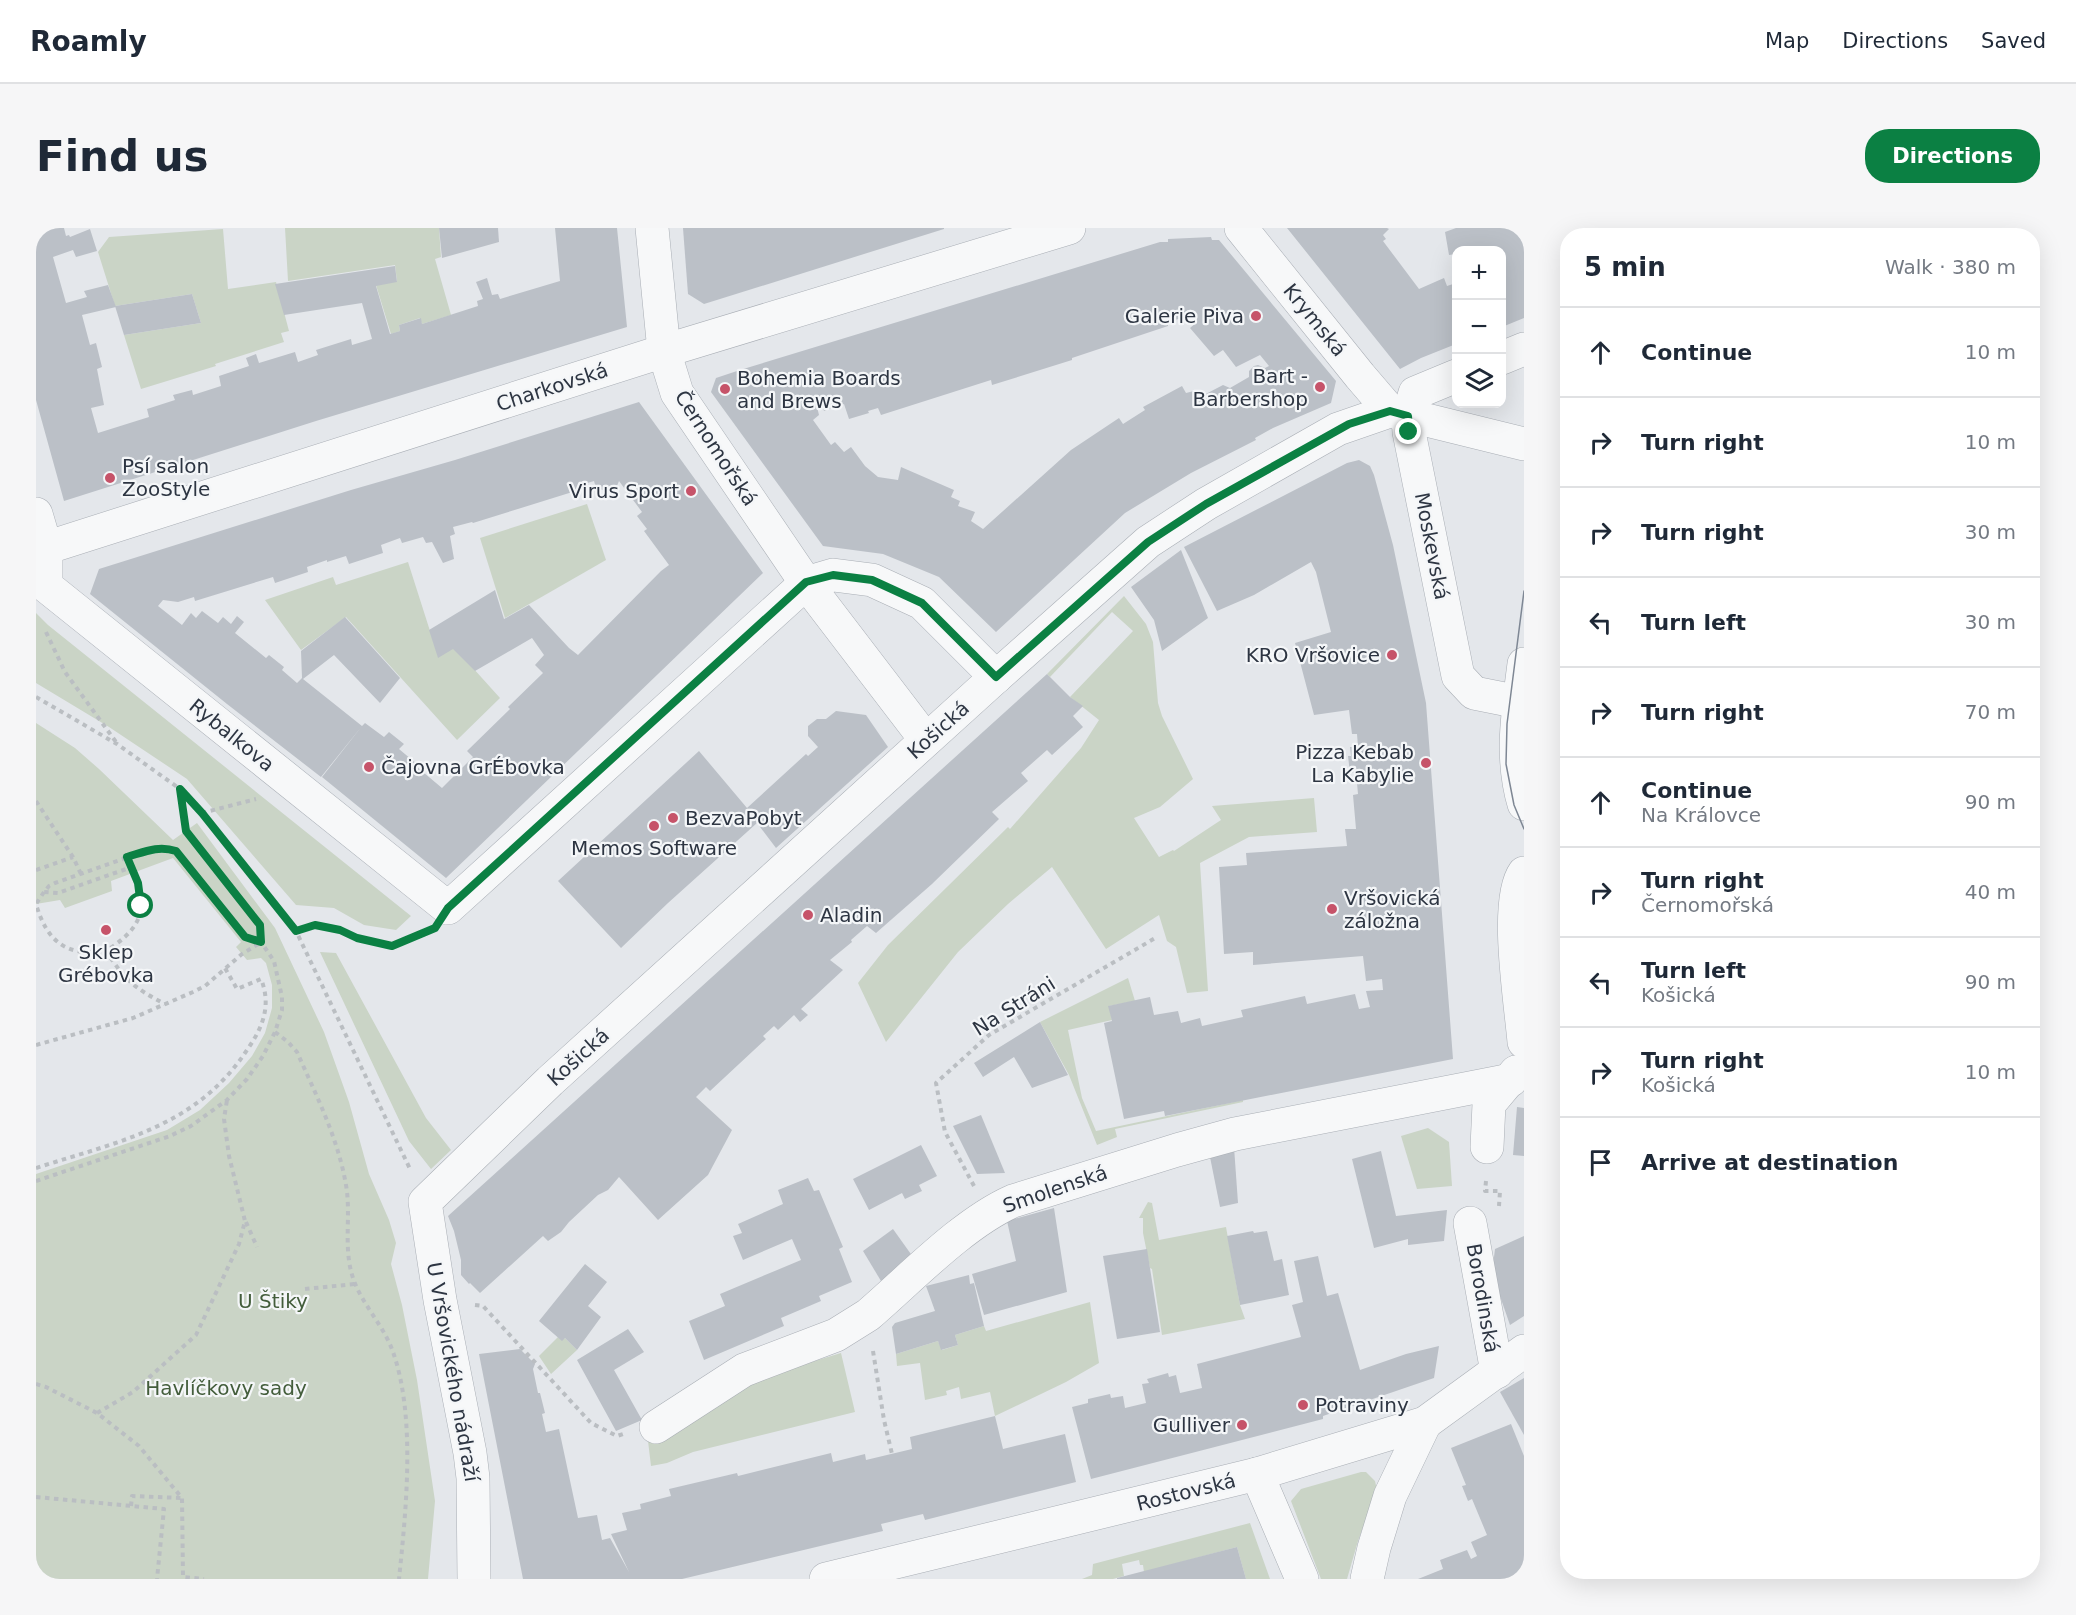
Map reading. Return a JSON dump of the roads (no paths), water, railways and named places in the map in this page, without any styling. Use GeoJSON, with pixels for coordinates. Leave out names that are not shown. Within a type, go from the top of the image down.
{"type":"FeatureCollection","features":[{"type":"Feature","properties":{"kind":"street","name":"Černomořská"},"geometry":{"type":"LineString","coordinates":[[652,228],[664,351],[677,393],[806,582],[926,740]]}},
{"type":"Feature","properties":{"kind":"street","name":"Charkovská"},"geometry":{"type":"LineString","coordinates":[[41,550],[664,351],[1070,228]]}},
{"type":"Feature","properties":{"kind":"street","name":"Krymská"},"geometry":{"type":"LineString","coordinates":[[1241,228],[1360,376],[1399,413]]}},
{"type":"Feature","properties":{"kind":"street"},"geometry":{"type":"LineString","coordinates":[[1506,356],[1524,349]]}},
{"type":"Feature","properties":{"kind":"street"},"geometry":{"type":"LineString","coordinates":[[1452,378],[1415,393],[1399,413],[1524,444]]}},
{"type":"Feature","properties":{"kind":"street","name":"Košická"},"geometry":{"type":"LineString","coordinates":[[425,1202],[550,1081],[1148,542],[1206,504],[1338,429],[1399,413]]}},
{"type":"Feature","properties":{"kind":"street","name":"Moskevská"},"geometry":{"type":"LineString","coordinates":[[1399,413],[1412,444],[1458,676],[1474,693],[1519,702]]}},
{"type":"Feature","properties":{"kind":"street"},"geometry":{"type":"LineString","coordinates":[[36,514],[41,550]]}},
{"type":"Feature","properties":{"kind":"street","name":"Rybalkova"},"geometry":{"type":"LineString","coordinates":[[41,550],[46,586],[448,908],[806,582]]}},
{"type":"Feature","properties":{"kind":"street"},"geometry":{"type":"LineString","coordinates":[[806,582],[833,575],[872,580],[922,603],[996,677]]}},
{"type":"Feature","properties":{"kind":"street"},"geometry":{"type":"LineString","coordinates":[[1524,664],[1516,756],[1524,804]]}},
{"type":"Feature","properties":{"kind":"street"},"geometry":{"type":"LineString","coordinates":[[1524,873],[1520,879],[1513,915],[1524,1042]]}},
{"type":"Feature","properties":{"kind":"street"},"geometry":{"type":"LineString","coordinates":[[1487,1147],[1489,1104],[1517,1070]]}},
{"type":"Feature","properties":{"kind":"street","name":"Smolenská"},"geometry":{"type":"LineString","coordinates":[[656,1426],[744,1370],[836,1335],[868,1316],[958,1236],[996,1208],[1177,1150],[1235,1134],[1517,1070]]}},
{"type":"Feature","properties":{"kind":"street","name":"U Vršovického nádraží"},"geometry":{"type":"LineString","coordinates":[[425,1202],[440,1300],[470,1453],[473,1478],[474,1579]]}},
{"type":"Feature","properties":{"kind":"street","name":"Borodinská"},"geometry":{"type":"LineString","coordinates":[[1470,1223],[1497,1372]]}},
{"type":"Feature","properties":{"kind":"street","name":"Rostovská"},"geometry":{"type":"LineString","coordinates":[[826,1579],[1257,1474],[1425,1423],[1524,1351]]}},
{"type":"Feature","properties":{"kind":"street"},"geometry":{"type":"LineString","coordinates":[[1367,1579],[1390,1496],[1425,1423]]}},
{"type":"Feature","properties":{"kind":"street"},"geometry":{"type":"LineString","coordinates":[[1257,1474],[1302,1579]]}},
{"type":"Feature","properties":{"kind":"tram line"},"geometry":{"type":"LineString","coordinates":[[1524,591],[1507,724],[1506,764],[1514,805],[1524,829]]}},
{"type":"Feature","properties":{"kind":"place","name":"Galerie Piva"},"geometry":{"type":"Point","coordinates":[1256,316]}},
{"type":"Feature","properties":{"kind":"place","name":"Bart - Barbershop"},"geometry":{"type":"Point","coordinates":[1320,387]}},
{"type":"Feature","properties":{"kind":"place","name":"Bohemia Boards and Brews"},"geometry":{"type":"Point","coordinates":[725,389]}},
{"type":"Feature","properties":{"kind":"place","name":"Psí salon ZooStyle"},"geometry":{"type":"Point","coordinates":[110,478]}},
{"type":"Feature","properties":{"kind":"place","name":"Virus Sport"},"geometry":{"type":"Point","coordinates":[691,491]}},
{"type":"Feature","properties":{"kind":"place","name":"KRO Vršovice"},"geometry":{"type":"Point","coordinates":[1392,655]}},
{"type":"Feature","properties":{"kind":"place","name":"Pizza Kebab La Kabylie"},"geometry":{"type":"Point","coordinates":[1426,763]}},
{"type":"Feature","properties":{"kind":"place","name":"Čajovna GrÉbovka"},"geometry":{"type":"Point","coordinates":[369,767]}},
{"type":"Feature","properties":{"kind":"place","name":"BezvaPobyt"},"geometry":{"type":"Point","coordinates":[673,818]}},
{"type":"Feature","properties":{"kind":"place","name":"Memos Software"},"geometry":{"type":"Point","coordinates":[654,826]}},
{"type":"Feature","properties":{"kind":"place","name":"Vršovická záložna"},"geometry":{"type":"Point","coordinates":[1332,909]}},
{"type":"Feature","properties":{"kind":"place","name":"Aladin"},"geometry":{"type":"Point","coordinates":[808,915]}},
{"type":"Feature","properties":{"kind":"place","name":"Sklep Grébovka"},"geometry":{"type":"Point","coordinates":[106,930]}},
{"type":"Feature","properties":{"kind":"place","name":"Potraviny"},"geometry":{"type":"Point","coordinates":[1303,1405]}},
{"type":"Feature","properties":{"kind":"place","name":"Gulliver"},"geometry":{"type":"Point","coordinates":[1242,1425]}},
{"type":"Feature","properties":{"kind":"park label","name":"U Štiky"},"geometry":{"type":"Point","coordinates":[273,1301]}},
{"type":"Feature","properties":{"kind":"park label","name":"Havlíčkovy sady"},"geometry":{"type":"Point","coordinates":[226,1388]}}]}
